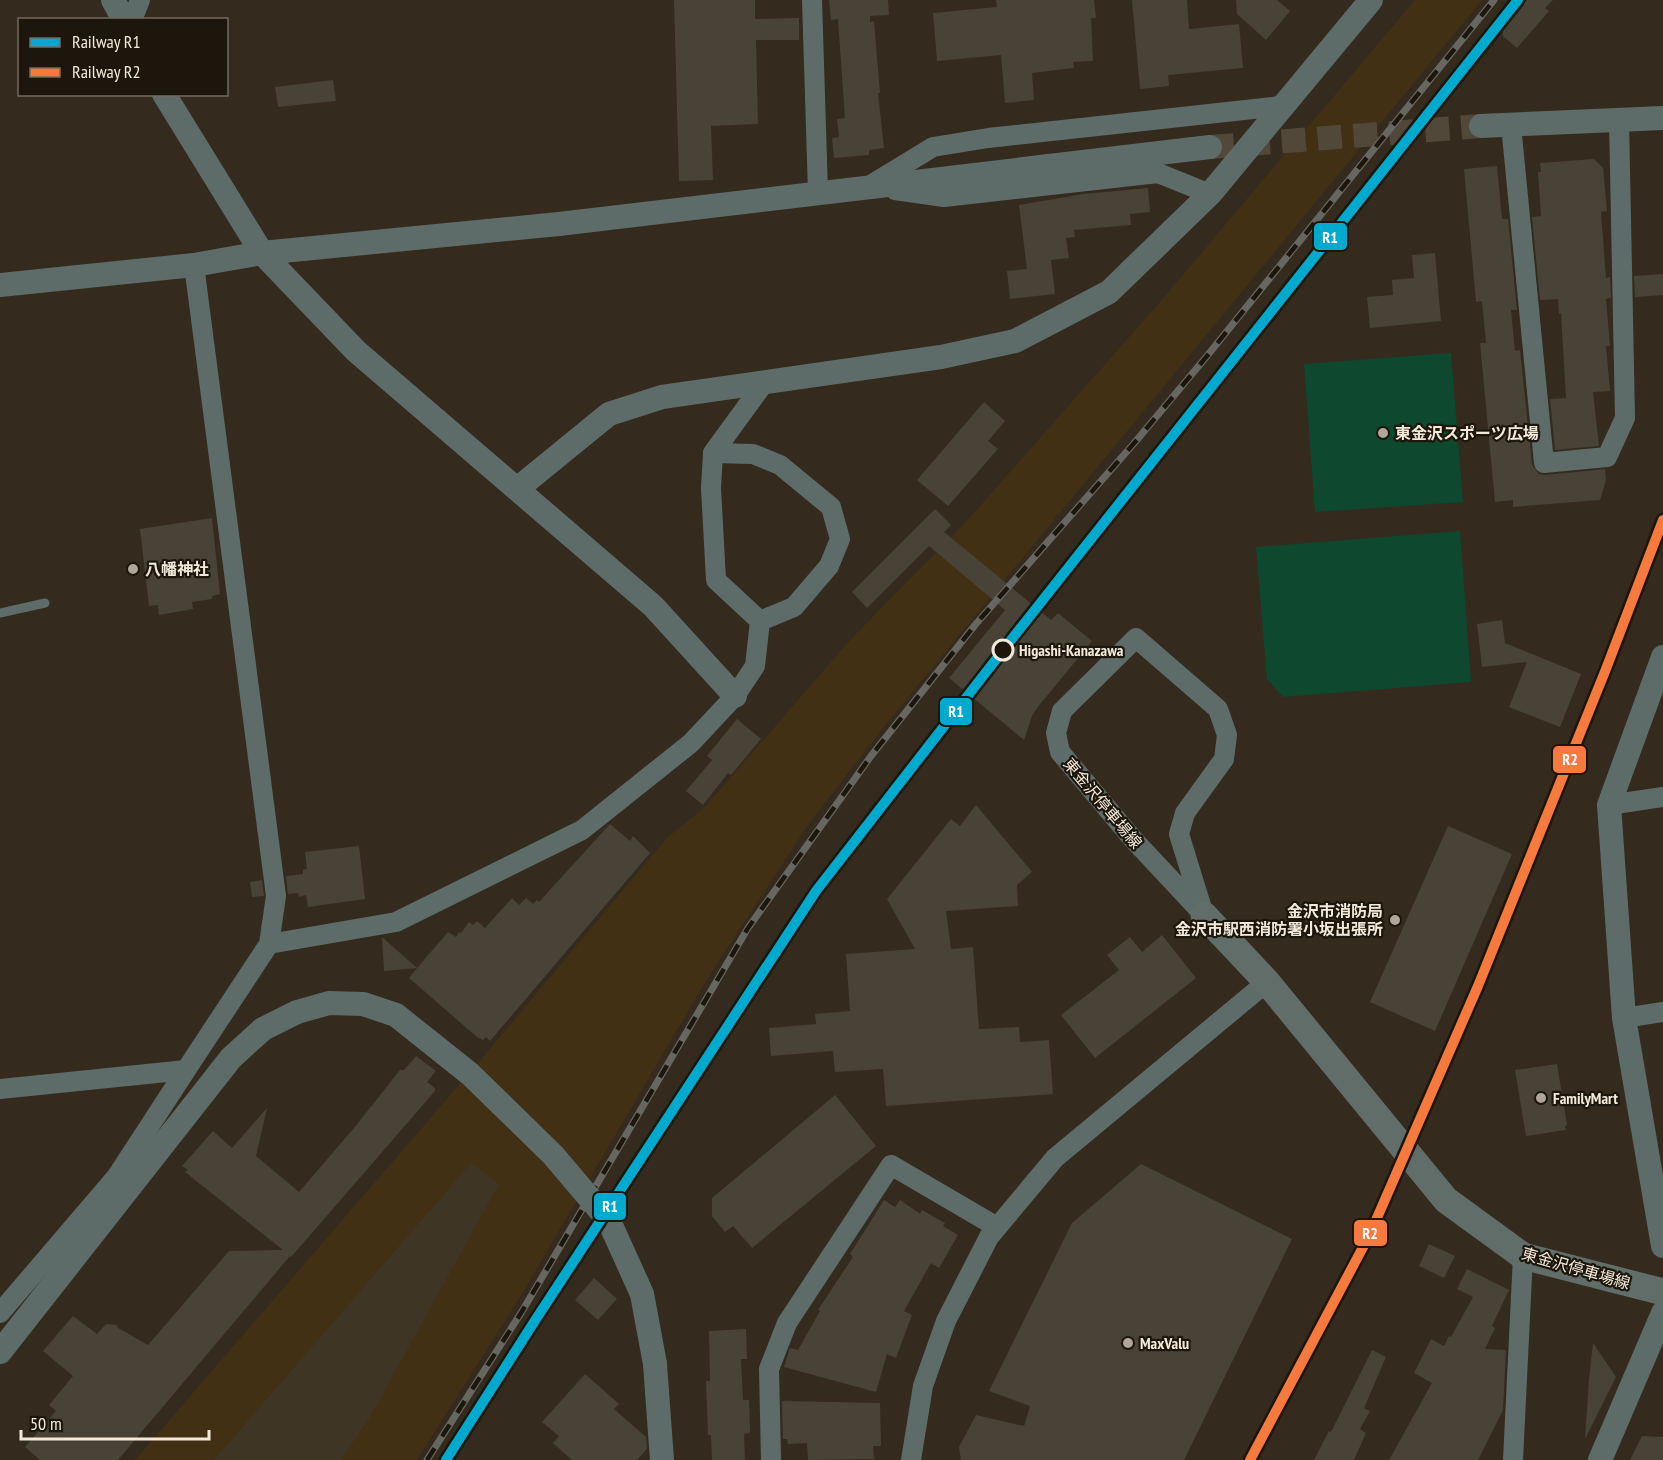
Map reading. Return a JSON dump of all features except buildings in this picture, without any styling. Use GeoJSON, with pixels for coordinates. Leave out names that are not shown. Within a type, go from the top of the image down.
{"type":"FeatureCollection","features":[{"type":"Feature","properties":{"kind":"main road","name":"東金沢停車場線"},"geometry":{"type":"LineString","coordinates":[[1204,915],[1267,982],[1446,1200],[1523,1256],[1663,1292]]}},
{"type":"Feature","properties":{"kind":"street"},"geometry":{"type":"LineString","coordinates":[[113,0],[123,18]]}},
{"type":"Feature","properties":{"kind":"street"},"geometry":{"type":"LineString","coordinates":[[133,18],[140,0]]}},
{"type":"Feature","properties":{"kind":"street"},"geometry":{"type":"LineString","coordinates":[[812,0],[818,192]]}},
{"type":"Feature","properties":{"kind":"street"},"geometry":{"type":"LineString","coordinates":[[517,489],[609,414],[662,397],[941,357],[1015,341],[1109,292],[1210,194],[1371,0]]}},
{"type":"Feature","properties":{"kind":"street"},"geometry":{"type":"LineString","coordinates":[[165,96],[262,253],[356,351],[653,606],[735,696]]}},
{"type":"Feature","properties":{"kind":"street"},"geometry":{"type":"LineString","coordinates":[[868,186],[933,147],[988,138],[1281,106]]}},
{"type":"Feature","properties":{"kind":"street"},"geometry":{"type":"LineString","coordinates":[[1481,126],[1663,118]]}},
{"type":"Feature","properties":{"kind":"street"},"geometry":{"type":"LineString","coordinates":[[1511,125],[1544,463],[1607,457],[1625,418],[1619,120]]}},
{"type":"Feature","properties":{"kind":"street"},"geometry":{"type":"LineString","coordinates":[[0,285],[194,265],[262,253],[558,224],[1210,147]]}},
{"type":"Feature","properties":{"kind":"street"},"geometry":{"type":"LineString","coordinates":[[868,186],[944,197],[1158,173],[1210,194]]}},
{"type":"Feature","properties":{"kind":"street"},"geometry":{"type":"LineString","coordinates":[[0,1313],[117,1176],[269,944],[276,896],[194,265]]}},
{"type":"Feature","properties":{"kind":"street"},"geometry":{"type":"LineString","coordinates":[[760,621],[716,580],[711,489],[713,453],[764,383]]}},
{"type":"Feature","properties":{"kind":"street"},"geometry":{"type":"LineString","coordinates":[[713,453],[753,454],[780,465],[831,507],[840,539],[829,566],[794,607],[760,621]]}},
{"type":"Feature","properties":{"kind":"street"},"geometry":{"type":"LineString","coordinates":[[269,944],[396,922],[582,830],[691,743],[735,696],[755,666],[760,621]]}},
{"type":"Feature","properties":{"kind":"street","name":"東金沢停車場線"},"geometry":{"type":"LineString","coordinates":[[1136,638],[1218,710],[1227,735],[1224,759],[1185,813],[1179,834],[1204,915],[1132,838],[1060,752],[1056,733],[1062,711],[1136,638]]}},
{"type":"Feature","properties":{"kind":"street"},"geometry":{"type":"LineString","coordinates":[[1663,657],[1609,806],[1624,1018],[1663,1246]]}},
{"type":"Feature","properties":{"kind":"street"},"geometry":{"type":"LineString","coordinates":[[1609,806],[1663,797]]}},
{"type":"Feature","properties":{"kind":"street"},"geometry":{"type":"LineString","coordinates":[[911,1460],[923,1386],[942,1332],[989,1237],[1055,1158],[1267,982]]}},
{"type":"Feature","properties":{"kind":"street"},"geometry":{"type":"LineString","coordinates":[[0,1352],[231,1058],[263,1029],[297,1012],[329,1003],[363,1004],[396,1015],[470,1074],[553,1155],[609,1221],[642,1294],[655,1364],[662,1460]]}},
{"type":"Feature","properties":{"kind":"street"},"geometry":{"type":"LineString","coordinates":[[1624,1018],[1663,1012]]}},
{"type":"Feature","properties":{"kind":"street"},"geometry":{"type":"LineString","coordinates":[[0,1089],[186,1070]]}},
{"type":"Feature","properties":{"kind":"street"},"geometry":{"type":"LineString","coordinates":[[771,1460],[769,1369],[787,1323],[891,1165],[997,1227]]}},
{"type":"Feature","properties":{"kind":"street"},"geometry":{"type":"LineString","coordinates":[[1513,1460],[1523,1256]]}},
{"type":"Feature","properties":{"kind":"street"},"geometry":{"type":"LineString","coordinates":[[1600,1460],[1663,1313]]}},
{"type":"Feature","properties":{"kind":"lane"},"geometry":{"type":"LineString","coordinates":[[0,613],[45,603]]}},
{"type":"Feature","properties":{"kind":"shaded area"},"geometry":{"type":"Polygon","coordinates":[[[1415,0],[1482,0],[890,719],[810,822],[707,979],[520,1297],[417,1460],[135,1460],[478,1063],[667,838],[704,808],[852,638],[965,523],[1160,302],[1415,0]]]}},
{"type":"Feature","properties":{"kind":"shaded area"},"geometry":{"type":"Polygon","coordinates":[[[471,1163],[499,1184],[370,1417],[341,1460],[214,1460],[471,1163]]]}},
{"type":"Feature","properties":{"kind":"green space","name":"東金沢スポーツ広場"},"geometry":{"type":"Polygon","coordinates":[[[1451,353],[1463,502],[1315,512],[1304,364],[1451,353]]]}},
{"type":"Feature","properties":{"kind":"green space"},"geometry":{"type":"Polygon","coordinates":[[[1460,531],[1471,682],[1283,697],[1267,679],[1256,547],[1460,531]]]}},
{"type":"Feature","properties":{"kind":"tunnel"},"geometry":{"type":"LineString","coordinates":[[1210,147],[1481,126]]}},
{"type":"Feature","properties":{"kind":"railway"},"geometry":{"type":"LineString","coordinates":[[427,1460],[521,1313],[748,928],[871,756],[975,625],[1207,356],[1494,0]]}},
{"type":"Feature","properties":{"kind":"railway"},"geometry":{"type":"LineString","coordinates":[[446,1460],[816,891],[1011,640],[1518,0]]}},
{"type":"Feature","properties":{"kind":"rail line","name":"R1"},"geometry":{"type":"LineString","coordinates":[[446,1460],[816,891],[1011,640],[1518,0]]}},
{"type":"Feature","properties":{"kind":"rail line","name":"R2"},"geometry":{"type":"LineString","coordinates":[[1250,1460],[1370,1234],[1478,986],[1606,669],[1663,520]]}},
{"type":"Feature","properties":{"kind":"place","name":"東金沢スポーツ広場"},"geometry":{"type":"Point","coordinates":[1383,433]}},
{"type":"Feature","properties":{"kind":"place","name":"八幡神社"},"geometry":{"type":"Point","coordinates":[133,569]}},
{"type":"Feature","properties":{"kind":"place","name":"Higashi-Kanazawa"},"geometry":{"type":"Point","coordinates":[1003,650]}},
{"type":"Feature","properties":{"kind":"place","name":"金沢市消防局 金沢市駅西消防署小坂出張所"},"geometry":{"type":"Point","coordinates":[1395,920]}},
{"type":"Feature","properties":{"kind":"place","name":"FamilyMart"},"geometry":{"type":"Point","coordinates":[1541,1098]}},
{"type":"Feature","properties":{"kind":"place","name":"MaxValu"},"geometry":{"type":"Point","coordinates":[1128,1343]}}]}
